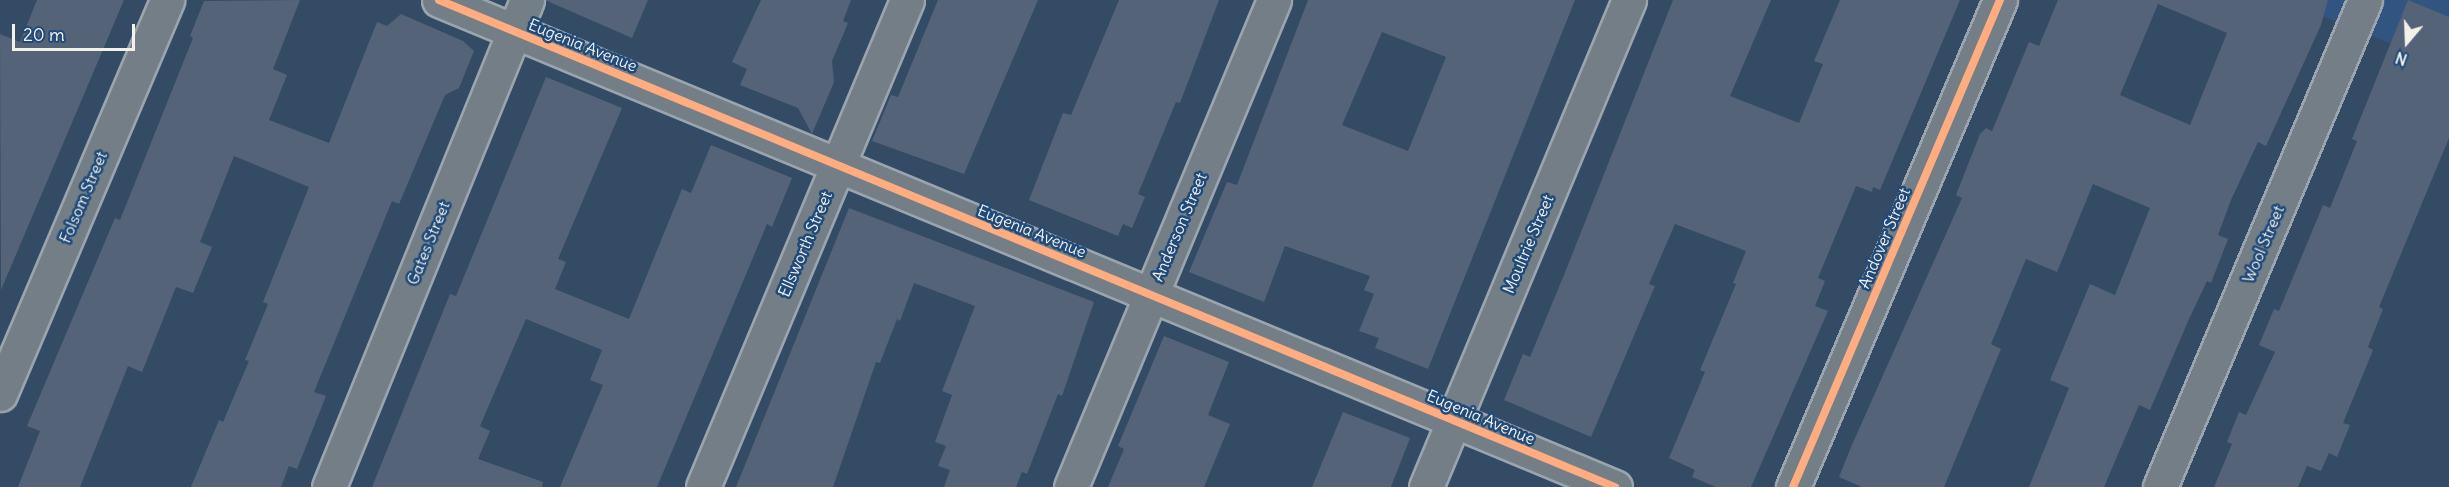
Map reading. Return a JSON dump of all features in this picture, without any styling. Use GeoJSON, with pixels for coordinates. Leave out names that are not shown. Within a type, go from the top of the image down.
{"type":"FeatureCollection","features":[{"type":"Feature","properties":{"kind":"street","name":"Folsom Street"},"geometry":{"type":"LineString","coordinates":[[0,394],[167,0]]}},
{"type":"Feature","properties":{"kind":"street","name":"Eugenia Avenue"},"geometry":{"type":"LineString","coordinates":[[439,0],[1615,487]]}},
{"type":"Feature","properties":{"kind":"street","name":"Gates Street"},"geometry":{"type":"LineString","coordinates":[[329,487],[527,0]]}},
{"type":"Feature","properties":{"kind":"street","name":"Ellsworth Street"},"geometry":{"type":"LineString","coordinates":[[704,487],[907,0]]}},
{"type":"Feature","properties":{"kind":"street","name":"Anderson Street"},"geometry":{"type":"LineString","coordinates":[[1071,487],[1274,0]]}},
{"type":"Feature","properties":{"kind":"street","name":"Moultrie Street"},"geometry":{"type":"LineString","coordinates":[[1426,487],[1629,0]]}},
{"type":"Feature","properties":{"kind":"street","name":"Andover Street"},"geometry":{"type":"LineString","coordinates":[[1792,487],[2000,0]]}},
{"type":"Feature","properties":{"kind":"street","name":"Wool Street"},"geometry":{"type":"LineString","coordinates":[[2160,487],[2365,0]]}},
{"type":"Feature","properties":{"kind":"shaded area"},"geometry":{"type":"Polygon","coordinates":[[[2282,0],[2449,0],[2449,67],[2282,0]]]}},
{"type":"Feature","properties":{"kind":"building"},"geometry":{"type":"Polygon","coordinates":[[[37,0],[124,0],[1,290],[0,34],[20,42],[37,0]]]}},
{"type":"Feature","properties":{"kind":"building"},"geometry":{"type":"Polygon","coordinates":[[[300,0],[273,69],[287,75],[269,120],[329,143],[377,22],[387,26],[401,14],[463,41],[474,51],[459,88],[445,95],[399,204],[392,201],[314,392],[326,396],[297,469],[289,466],[281,487],[191,487],[219,420],[223,422],[249,361],[245,360],[268,304],[263,302],[309,187],[234,156],[200,242],[212,247],[193,293],[176,287],[142,372],[128,366],[80,487],[18,487],[40,431],[27,426],[115,218],[120,220],[193,38],[190,36],[204,1],[300,0]]]}},
{"type":"Feature","properties":{"kind":"building"},"geometry":{"type":"Polygon","coordinates":[[[545,0],[648,0],[632,38],[545,0]]]}},
{"type":"Feature","properties":{"kind":"building"},"geometry":{"type":"Polygon","coordinates":[[[761,0],[851,0],[843,21],[848,23],[832,61],[834,82],[812,134],[798,108],[740,85],[747,69],[732,62],[761,0]]]}},
{"type":"Feature","properties":{"kind":"building"},"geometry":{"type":"Polygon","coordinates":[[[938,0],[1038,0],[964,174],[872,141],[891,95],[898,97],[938,0]]]}},
{"type":"Feature","properties":{"kind":"building"},"geometry":{"type":"Polygon","coordinates":[[[1119,0],[1219,0],[1180,103],[1176,102],[1138,194],[1145,197],[1132,228],[1123,224],[1118,236],[1029,200],[1063,113],[1071,115],[1119,0]]]}},
{"type":"Feature","properties":{"kind":"building"},"geometry":{"type":"Polygon","coordinates":[[[1308,0],[1575,0],[1428,369],[1375,348],[1379,338],[1359,331],[1374,294],[1364,290],[1370,276],[1285,246],[1264,302],[1189,272],[1227,182],[1237,185],[1308,0]],[[1382,32],[1342,125],[1408,151],[1446,57],[1382,32]]]}},
{"type":"Feature","properties":{"kind":"building"},"geometry":{"type":"Polygon","coordinates":[[[1673,0],[1771,0],[1730,96],[1799,123],[1823,64],[1814,61],[1840,0],[1960,0],[1880,190],[1873,187],[1872,192],[1856,186],[1818,278],[1825,281],[1815,306],[1828,311],[1751,487],[1716,487],[1692,477],[1695,470],[1669,458],[1705,372],[1700,370],[1736,284],[1733,283],[1746,251],[1675,224],[1649,284],[1655,286],[1591,437],[1504,400],[1523,354],[1530,357],[1673,0]]]}},
{"type":"Feature","properties":{"kind":"building"},"geometry":{"type":"Polygon","coordinates":[[[2058,0],[2328,0],[2321,25],[2266,146],[2258,142],[2231,200],[2218,235],[2228,239],[2211,283],[2207,281],[2150,410],[2139,405],[2104,487],[2029,487],[2069,388],[2050,380],[2090,284],[2115,295],[2150,208],[2093,184],[2057,272],[2026,259],[1991,344],[2001,349],[1944,487],[1862,487],[1839,477],[1851,447],[1962,198],[1956,195],[1980,134],[1986,128],[1992,131],[2029,42],[2039,46],[2058,0]],[[2158,4],[2120,95],[2190,125],[2227,33],[2158,4]]]}},
{"type":"Feature","properties":{"kind":"building"},"geometry":{"type":"Polygon","coordinates":[[[2408,0],[2449,17],[2449,138],[2379,307],[2383,309],[2368,347],[2373,350],[2343,423],[2350,425],[2337,457],[2329,453],[2321,471],[2307,466],[2298,487],[2214,487],[2232,444],[2227,442],[2239,412],[2246,415],[2275,352],[2259,345],[2274,309],[2279,311],[2323,205],[2330,208],[2357,141],[2352,139],[2408,0]]]}},
{"type":"Feature","properties":{"kind":"building"},"geometry":{"type":"Polygon","coordinates":[[[546,77],[622,108],[558,259],[566,262],[555,289],[629,319],[682,189],[691,193],[711,145],[792,178],[772,227],[767,224],[657,487],[560,487],[603,385],[590,380],[602,350],[526,319],[480,426],[490,431],[478,459],[543,482],[542,487],[372,487],[450,294],[456,296],[546,77]]]}},
{"type":"Feature","properties":{"kind":"building"},"geometry":{"type":"Polygon","coordinates":[[[849,208],[1094,302],[1062,396],[1058,394],[1027,474],[1022,472],[1016,487],[944,487],[950,470],[938,466],[946,446],[935,442],[952,395],[942,391],[975,306],[914,283],[900,321],[897,319],[880,363],[876,362],[833,487],[736,487],[849,208]]]}},
{"type":"Feature","properties":{"kind":"building"},"geometry":{"type":"Polygon","coordinates":[[[1164,336],[1229,362],[1208,415],[1230,424],[1204,487],[1108,487],[1124,449],[1118,446],[1164,336]]]}},
{"type":"Feature","properties":{"kind":"building"},"geometry":{"type":"Polygon","coordinates":[[[1343,412],[1410,438],[1391,487],[1312,487],[1343,412]]]}},
{"type":"Feature","properties":{"kind":"cycle path"},"geometry":{"type":"LineString","coordinates":[[439,0],[1615,487]]}},
{"type":"Feature","properties":{"kind":"cycle path"},"geometry":{"type":"LineString","coordinates":[[1793,487],[2000,0]]}}]}
